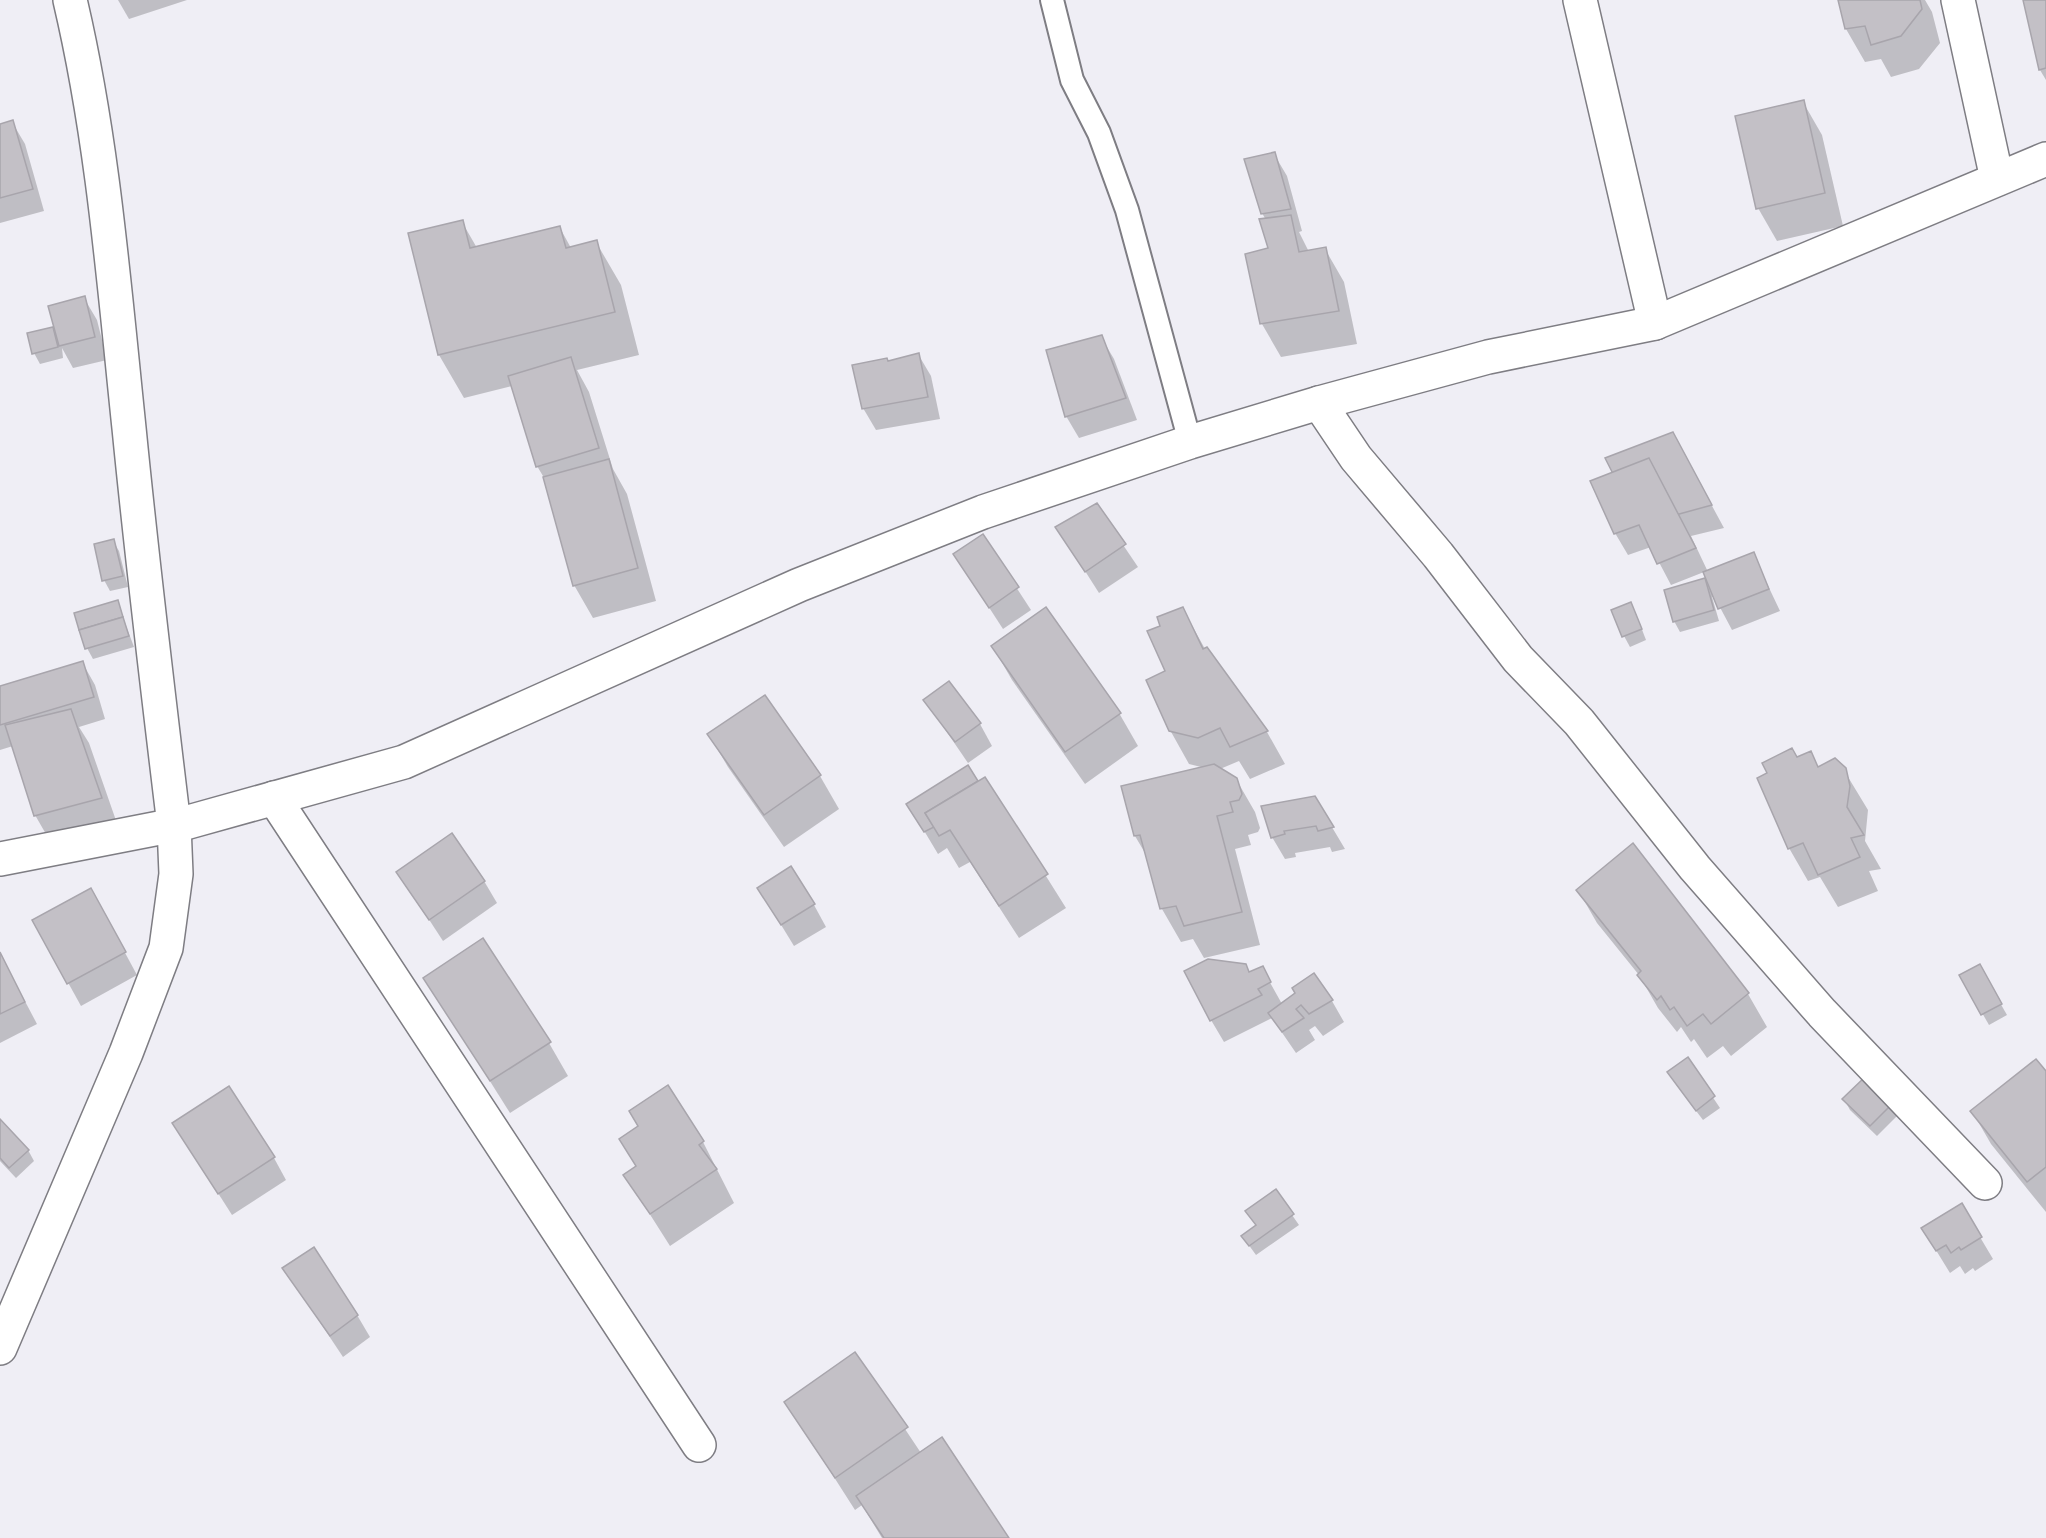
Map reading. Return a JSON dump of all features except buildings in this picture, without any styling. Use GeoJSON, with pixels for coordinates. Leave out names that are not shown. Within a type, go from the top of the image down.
{"type":"FeatureCollection","features":[{"type":"Feature","properties":{"kind":"street"},"geometry":{"type":"LineString","coordinates":[[0,1348],[126,1053],[166,948],[176,874],[174,825],[138,519],[115,292],[86,66],[70,0]]}},
{"type":"Feature","properties":{"kind":"street"},"geometry":{"type":"LineString","coordinates":[[1580,0],[1655,323]]}},
{"type":"Feature","properties":{"kind":"street"},"geometry":{"type":"LineString","coordinates":[[1958,0],[1997,179]]}},
{"type":"Feature","properties":{"kind":"street"},"geometry":{"type":"LineString","coordinates":[[0,859],[174,825],[404,762],[799,585],[983,512],[1190,442],[1319,403],[1488,357],[1655,323],[2046,159]]}},
{"type":"Feature","properties":{"kind":"street"},"geometry":{"type":"LineString","coordinates":[[1319,403],[1356,458],[1438,555],[1518,659],[1579,722],[1695,868],[1822,1013],[1985,1184]]}},
{"type":"Feature","properties":{"kind":"street"},"geometry":{"type":"LineString","coordinates":[[274,798],[699,1445]]}},
{"type":"Feature","properties":{"kind":"lane"},"geometry":{"type":"LineString","coordinates":[[1052,0],[1072,80],[1099,133],[1127,210],[1190,442]]}}]}
